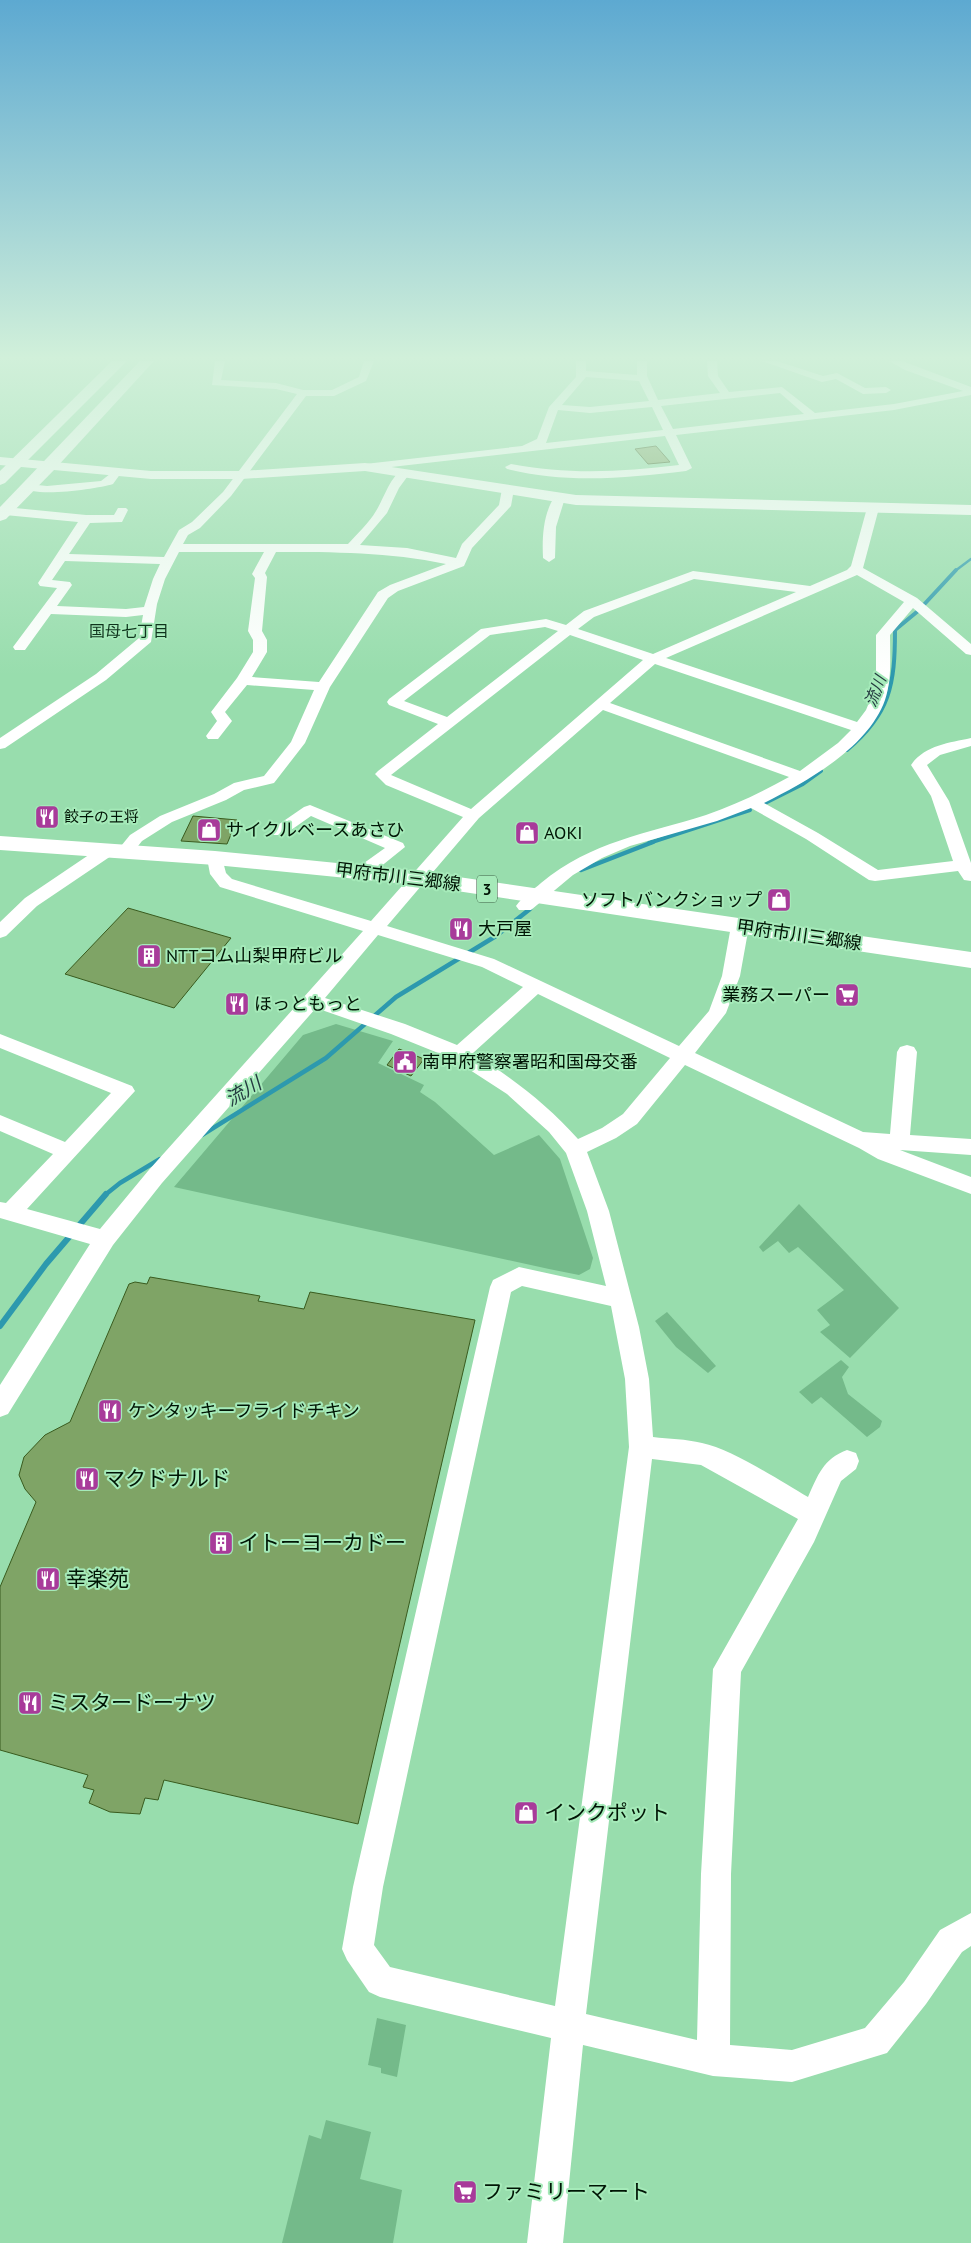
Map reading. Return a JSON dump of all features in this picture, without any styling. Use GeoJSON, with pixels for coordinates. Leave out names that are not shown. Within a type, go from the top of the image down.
{"type":"FeatureCollection","features":[{"type":"Feature","properties":{"kind":"highway"},"geometry":{"type":"LineString","coordinates":[[0,480],[15,466]]}},
{"type":"Feature","properties":{"kind":"highway"},"geometry":{"type":"LineString","coordinates":[[0,492],[26,466]]}},
{"type":"Feature","properties":{"kind":"highway"},"geometry":{"type":"LineString","coordinates":[[2,511],[40,466]]}},
{"type":"Feature","properties":{"kind":"highway"},"geometry":{"type":"LineString","coordinates":[[2,511],[50,466]]}},
{"type":"Feature","properties":{"kind":"main road"},"geometry":{"type":"LineString","coordinates":[[47,466],[115,473],[241,475],[365,467],[559,498],[641,503],[971,510]]}},
{"type":"Feature","properties":{"kind":"main road","name":"甲府市川三郷線"},"geometry":{"type":"LineString","coordinates":[[0,843],[215,858],[417,878],[530,901],[740,926],[971,960]]}},
{"type":"Feature","properties":{"kind":"street"},"geometry":{"type":"LineString","coordinates":[[0,745],[101,677],[146,639],[159,579],[184,533],[196,525],[217,504],[248,466]]}},
{"type":"Feature","properties":{"kind":"street"},"geometry":{"type":"LineString","coordinates":[[365,467],[376,466]]}},
{"type":"Feature","properties":{"kind":"street"},"geometry":{"type":"LineString","coordinates":[[0,932],[31,902],[166,819],[239,786],[269,780],[298,743],[323,687],[383,595],[394,588],[460,563],[466,547],[505,506],[501,488],[511,468],[547,475],[606,477],[686,468],[685,466]]}},
{"type":"Feature","properties":{"kind":"street"},"geometry":{"type":"LineString","coordinates":[[28,487],[54,489],[102,484],[109,482],[115,473]]}},
{"type":"Feature","properties":{"kind":"street"},"geometry":{"type":"LineString","coordinates":[[351,548],[381,513],[393,488],[404,473]]}},
{"type":"Feature","properties":{"kind":"street"},"geometry":{"type":"LineString","coordinates":[[549,558],[548,536],[554,506],[559,498]]}},
{"type":"Feature","properties":{"kind":"street"},"geometry":{"type":"LineString","coordinates":[[0,1406],[105,1239],[155,1177],[313,1000],[472,815],[653,659],[852,573],[856,569],[872,508]]}},
{"type":"Feature","properties":{"kind":"street"},"geometry":{"type":"LineString","coordinates":[[2,511],[86,519],[118,519],[122,510]]}},
{"type":"Feature","properties":{"kind":"street"},"geometry":{"type":"LineString","coordinates":[[20,646],[66,586],[44,583],[86,519]]}},
{"type":"Feature","properties":{"kind":"street"},"geometry":{"type":"LineString","coordinates":[[176,548],[351,548],[407,552],[460,563]]}},
{"type":"Feature","properties":{"kind":"street"},"geometry":{"type":"LineString","coordinates":[[213,736],[225,721],[218,712],[243,680],[260,652],[260,640],[256,631],[261,577],[258,574],[271,549]]}},
{"type":"Feature","properties":{"kind":"street"},"geometry":{"type":"LineString","coordinates":[[61,557],[170,561]]}},
{"type":"Feature","properties":{"kind":"street"},"geometry":{"type":"LineString","coordinates":[[856,569],[918,606],[971,652]]}},
{"type":"Feature","properties":{"kind":"street"},"geometry":{"type":"LineString","coordinates":[[472,815],[391,782],[384,778],[383,774],[589,614],[686,576],[702,576],[812,590]]}},
{"type":"Feature","properties":{"kind":"street"},"geometry":{"type":"LineString","coordinates":[[530,901],[555,880],[597,854],[645,836],[712,817],[751,802],[800,776],[842,747],[874,710],[879,694],[883,636],[887,628],[918,606]]}},
{"type":"Feature","properties":{"kind":"street"},"geometry":{"type":"LineString","coordinates":[[48,610],[126,613],[151,610]]}},
{"type":"Feature","properties":{"kind":"street"},"geometry":{"type":"LineString","coordinates":[[448,723],[394,702],[486,632],[546,623],[860,728]]}},
{"type":"Feature","properties":{"kind":"street"},"geometry":{"type":"LineString","coordinates":[[243,680],[323,687]]}},
{"type":"Feature","properties":{"kind":"street"},"geometry":{"type":"LineString","coordinates":[[600,704],[800,776]]}},
{"type":"Feature","properties":{"kind":"street"},"geometry":{"type":"LineString","coordinates":[[751,802],[812,836],[875,876],[967,871],[941,799],[922,776],[919,765],[922,759],[930,754],[971,742]]}},
{"type":"Feature","properties":{"kind":"street"},"geometry":{"type":"LineString","coordinates":[[278,832],[310,810],[397,847],[363,872]]}},
{"type":"Feature","properties":{"kind":"street"},"geometry":{"type":"LineString","coordinates":[[215,858],[218,874],[226,883],[488,963],[885,1153],[971,1186]]}},
{"type":"Feature","properties":{"kind":"street"},"geometry":{"type":"LineString","coordinates":[[575,1149],[609,1133],[630,1119],[717,1013],[730,976],[740,926]]}},
{"type":"Feature","properties":{"kind":"street"},"geometry":{"type":"LineString","coordinates":[[460,1054],[536,986]]}},
{"type":"Feature","properties":{"kind":"street"},"geometry":{"type":"LineString","coordinates":[[313,1000],[398,1029],[460,1054],[514,1089],[556,1126],[575,1149],[598,1210],[621,1299],[637,1379],[641,1446],[569,2024],[545,2243]]}},
{"type":"Feature","properties":{"kind":"street"},"geometry":{"type":"LineString","coordinates":[[0,1042],[125,1091],[5,1212]]}},
{"type":"Feature","properties":{"kind":"street"},"geometry":{"type":"LineString","coordinates":[[899,1141],[907,1052]]}},
{"type":"Feature","properties":{"kind":"street"},"geometry":{"type":"LineString","coordinates":[[0,1123],[67,1151]]}},
{"type":"Feature","properties":{"kind":"street"},"geometry":{"type":"LineString","coordinates":[[860,1140],[971,1147]]}},
{"type":"Feature","properties":{"kind":"street"},"geometry":{"type":"LineString","coordinates":[[5,1212],[105,1239]]}},
{"type":"Feature","properties":{"kind":"street"},"geometry":{"type":"LineString","coordinates":[[621,1299],[519,1276],[501,1287],[368,1887],[358,1949],[380,1981],[569,2024],[713,2060],[792,2066],[875,2041],[915,1993],[951,1941],[971,1928]]}},
{"type":"Feature","properties":{"kind":"street"},"geometry":{"type":"LineString","coordinates":[[641,1446],[703,1454],[733,1468],[814,1514]]}},
{"type":"Feature","properties":{"kind":"street"},"geometry":{"type":"LineString","coordinates":[[713,2060],[716,1874],[727,1669],[814,1514],[832,1473],[847,1461]]}},
{"type":"Feature","properties":{"kind":"green space"},"geometry":{"type":"Polygon","coordinates":[[[336,1024],[393,1041],[378,1063],[424,1085],[420,1092],[435,1102],[494,1155],[539,1135],[560,1159],[593,1258],[590,1269],[579,1275],[174,1187],[303,1035],[336,1024]]]}},
{"type":"Feature","properties":{"kind":"green space"},"geometry":{"type":"Polygon","coordinates":[[[799,1204],[899,1308],[850,1358],[820,1332],[830,1325],[817,1310],[844,1290],[798,1247],[789,1253],[778,1241],[763,1252],[759,1247],[799,1204]]]}},
{"type":"Feature","properties":{"kind":"green space"},"geometry":{"type":"Polygon","coordinates":[[[667,1312],[716,1366],[708,1373],[676,1347],[655,1321],[667,1312]]]}},
{"type":"Feature","properties":{"kind":"green space"},"geometry":{"type":"Polygon","coordinates":[[[841,1360],[849,1367],[842,1377],[848,1394],[882,1421],[880,1427],[867,1437],[821,1397],[812,1404],[799,1392],[841,1360]]]}},
{"type":"Feature","properties":{"kind":"green space"},"geometry":{"type":"Polygon","coordinates":[[[377,2018],[406,2025],[397,2077],[381,2073],[381,2068],[368,2065],[377,2018]]]}},
{"type":"Feature","properties":{"kind":"green space"},"geometry":{"type":"Polygon","coordinates":[[[326,2120],[371,2132],[360,2179],[402,2190],[393,2243],[282,2243],[309,2135],[321,2139],[326,2120]]]}},
{"type":"Feature","properties":{"kind":"building","name":"サイクルベースあさひ"},"geometry":{"type":"Polygon","coordinates":[[[193,816],[237,820],[227,844],[181,841],[193,816]]]}},
{"type":"Feature","properties":{"kind":"building","name":"NTTコム山梨甲府ビル"},"geometry":{"type":"Polygon","coordinates":[[[128,908],[231,938],[174,1008],[65,974],[128,908]]]}},
{"type":"Feature","properties":{"kind":"building","name":"南甲府警察署昭和国母交番"},"geometry":{"type":"Polygon","coordinates":[[[399,1049],[424,1059],[411,1076],[387,1065],[399,1049]]]}},
{"type":"Feature","properties":{"kind":"building","name":"イトーヨーカドー"},"geometry":{"type":"Polygon","coordinates":[[[150,1277],[260,1296],[258,1301],[304,1309],[310,1292],[475,1320],[358,1824],[164,1780],[158,1800],[145,1798],[140,1814],[110,1812],[89,1803],[94,1790],[83,1787],[88,1775],[0,1750],[0,1587],[36,1502],[25,1489],[19,1475],[24,1457],[45,1435],[70,1422],[129,1284],[135,1282],[147,1284],[150,1277]]]}},
{"type":"Feature","properties":{"kind":"waterway","name":"流川"},"geometry":{"type":"LineString","coordinates":[[955,571],[971,559]]}},
{"type":"Feature","properties":{"kind":"waterway","name":"流川"},"geometry":{"type":"LineString","coordinates":[[847,750],[873,724],[887,697],[894,667],[895,630],[918,611],[955,571]]}},
{"type":"Feature","properties":{"kind":"waterway","name":"流川"},"geometry":{"type":"LineString","coordinates":[[761,805],[803,784],[821,771]]}},
{"type":"Feature","properties":{"kind":"waterway","name":"流川"},"geometry":{"type":"LineString","coordinates":[[649,843],[750,810]]}},
{"type":"Feature","properties":{"kind":"waterway","name":"流川"},"geometry":{"type":"LineString","coordinates":[[581,870],[653,842]]}},
{"type":"Feature","properties":{"kind":"waterway","name":"流川"},"geometry":{"type":"LineString","coordinates":[[202,1135],[326,1058],[396,997],[496,936],[530,909]]}},
{"type":"Feature","properties":{"kind":"waterway","name":"流川"},"geometry":{"type":"LineString","coordinates":[[105,1195],[120,1183],[160,1159]]}},
{"type":"Feature","properties":{"kind":"waterway","name":"流川"},"geometry":{"type":"LineString","coordinates":[[0,1326],[46,1264],[105,1195]]}},
{"type":"Feature","properties":{"kind":"place","name":"餃子の王将"},"geometry":{"type":"Point","coordinates":[47,817]}},
{"type":"Feature","properties":{"kind":"place","name":"サイクルベースあさひ"},"geometry":{"type":"Point","coordinates":[209,830]}},
{"type":"Feature","properties":{"kind":"place","name":"AOKI"},"geometry":{"type":"Point","coordinates":[527,833]}},
{"type":"Feature","properties":{"kind":"place","name":"ソフトバンクショップ"},"geometry":{"type":"Point","coordinates":[779,900]}},
{"type":"Feature","properties":{"kind":"place","name":"大戸屋"},"geometry":{"type":"Point","coordinates":[461,929]}},
{"type":"Feature","properties":{"kind":"place","name":"NTTコム山梨甲府ビル"},"geometry":{"type":"Point","coordinates":[149,956]}},
{"type":"Feature","properties":{"kind":"place","name":"業務スーパー"},"geometry":{"type":"Point","coordinates":[847,995]}},
{"type":"Feature","properties":{"kind":"place","name":"ほっともっと"},"geometry":{"type":"Point","coordinates":[237,1004]}},
{"type":"Feature","properties":{"kind":"place","name":"南甲府警察署昭和国母交番"},"geometry":{"type":"Point","coordinates":[405,1062]}},
{"type":"Feature","properties":{"kind":"place","name":"ケンタッキーフライドチキン"},"geometry":{"type":"Point","coordinates":[110,1411]}},
{"type":"Feature","properties":{"kind":"place","name":"マクドナルド"},"geometry":{"type":"Point","coordinates":[87,1479]}},
{"type":"Feature","properties":{"kind":"place","name":"イトーヨーカドー"},"geometry":{"type":"Point","coordinates":[221,1543]}},
{"type":"Feature","properties":{"kind":"place","name":"幸楽苑"},"geometry":{"type":"Point","coordinates":[48,1579]}},
{"type":"Feature","properties":{"kind":"place","name":"ミスタードーナツ"},"geometry":{"type":"Point","coordinates":[30,1703]}},
{"type":"Feature","properties":{"kind":"place","name":"インクポット"},"geometry":{"type":"Point","coordinates":[526,1813]}},
{"type":"Feature","properties":{"kind":"place","name":"ファミリーマート"},"geometry":{"type":"Point","coordinates":[465,2192]}},
{"type":"Feature","properties":{"kind":"district","name":"国母七丁目"},"geometry":{"type":"Point","coordinates":[129,631]}}]}
